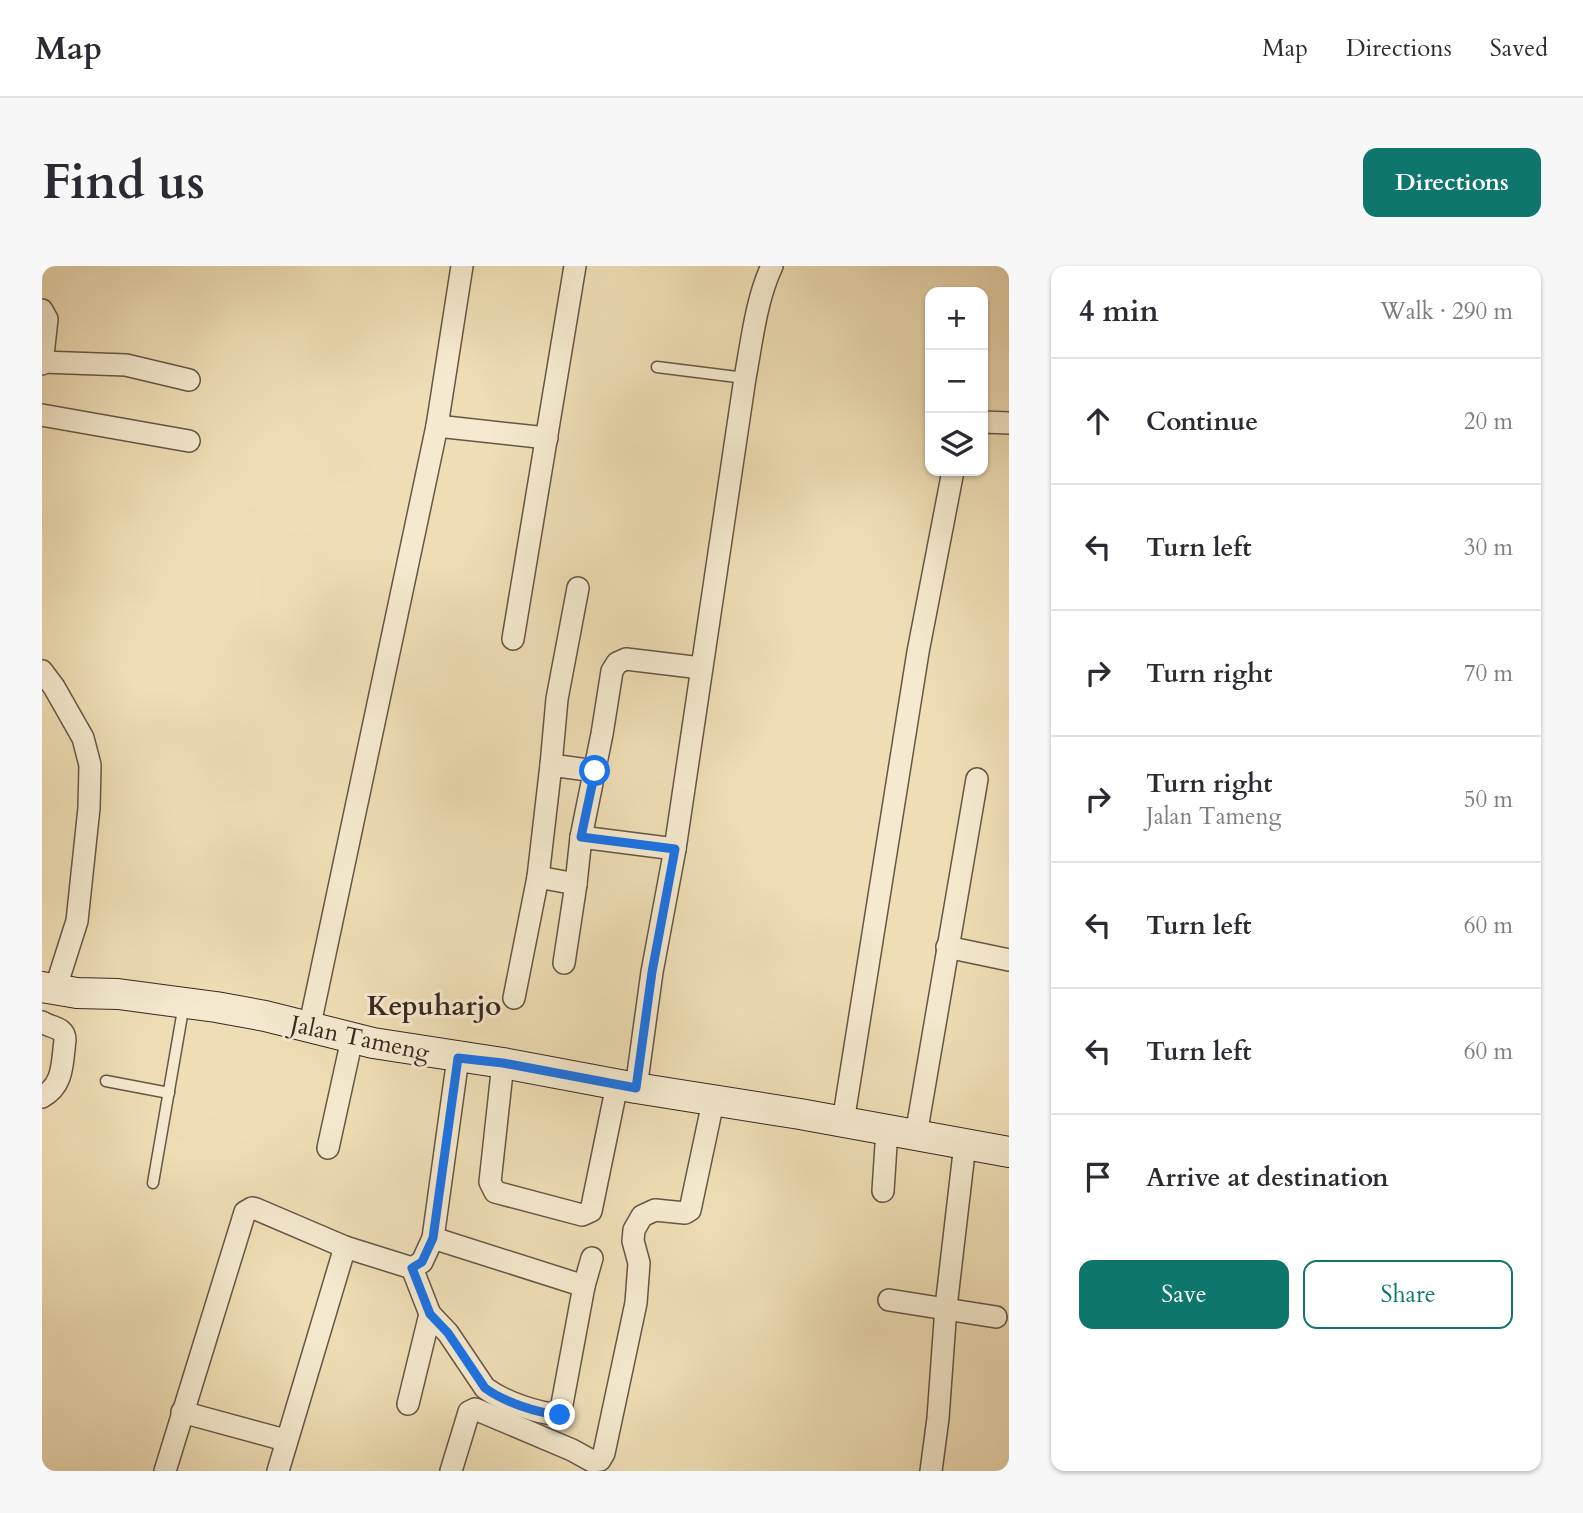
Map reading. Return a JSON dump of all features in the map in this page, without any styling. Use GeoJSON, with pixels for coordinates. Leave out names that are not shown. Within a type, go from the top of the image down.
{"type":"FeatureCollection","features":[{"type":"Feature","properties":{"kind":"street"},"geometry":{"type":"LineString","coordinates":[[309,1029],[437,426],[462,266]]}},
{"type":"Feature","properties":{"kind":"street"},"geometry":{"type":"LineString","coordinates":[[513,639],[575,266]]}},
{"type":"Feature","properties":{"kind":"street"},"geometry":{"type":"LineString","coordinates":[[503,1063],[490,1182],[492,1189],[582,1215],[591,1211],[626,1087],[652,972],[675,849],[745,378],[769,273]]}},
{"type":"Feature","properties":{"kind":"street"},"geometry":{"type":"LineString","coordinates":[[42,310],[47,318],[42,363],[126,365],[189,380]]}},
{"type":"Feature","properties":{"kind":"street"},"geometry":{"type":"LineString","coordinates":[[42,415],[189,441]]}},
{"type":"Feature","properties":{"kind":"street"},"geometry":{"type":"LineString","coordinates":[[988,422],[1009,423]]}},
{"type":"Feature","properties":{"kind":"street"},"geometry":{"type":"LineString","coordinates":[[437,426],[547,438]]}},
{"type":"Feature","properties":{"kind":"street"},"geometry":{"type":"LineString","coordinates":[[843,1122],[918,652],[952,476]]}},
{"type":"Feature","properties":{"kind":"street"},"geometry":{"type":"LineString","coordinates":[[514,998],[538,877],[557,699],[578,588]]}},
{"type":"Feature","properties":{"kind":"street"},"geometry":{"type":"LineString","coordinates":[[564,962],[581,837],[612,671],[617,663],[626,660],[701,668]]}},
{"type":"Feature","properties":{"kind":"street"},"geometry":{"type":"LineString","coordinates":[[42,671],[83,738],[90,765],[89,808],[77,921],[48,988]]}},
{"type":"Feature","properties":{"kind":"street"},"geometry":{"type":"LineString","coordinates":[[551,765],[595,771]]}},
{"type":"Feature","properties":{"kind":"street"},"geometry":{"type":"LineString","coordinates":[[916,1135],[977,779]]}},
{"type":"Feature","properties":{"kind":"street"},"geometry":{"type":"LineString","coordinates":[[581,837],[675,849]]}},
{"type":"Feature","properties":{"kind":"street"},"geometry":{"type":"LineString","coordinates":[[538,877],[576,884]]}},
{"type":"Feature","properties":{"kind":"street"},"geometry":{"type":"LineString","coordinates":[[947,947],[1009,960]]}},
{"type":"Feature","properties":{"kind":"street","name":"Jalan Tameng"},"geometry":{"type":"LineString","coordinates":[[48,988],[77,993],[118,994],[253,1014],[352,1039],[1009,1152]]}},
{"type":"Feature","properties":{"kind":"street"},"geometry":{"type":"LineString","coordinates":[[42,1022],[62,1030],[65,1040],[58,1081],[53,1091],[42,1097]]}},
{"type":"Feature","properties":{"kind":"street"},"geometry":{"type":"LineString","coordinates":[[328,1148],[352,1039]]}},
{"type":"Feature","properties":{"kind":"street"},"geometry":{"type":"LineString","coordinates":[[165,1471],[245,1212],[256,1209],[345,1247],[412,1268],[422,1262],[433,1238],[458,1058]]}},
{"type":"Feature","properties":{"kind":"street"},"geometry":{"type":"LineString","coordinates":[[451,1471],[469,1412],[475,1409],[592,1461],[595,1462],[602,1456],[636,1303],[639,1263],[634,1230],[639,1219],[649,1212],[655,1210],[685,1213],[690,1210],[713,1102]]}},
{"type":"Feature","properties":{"kind":"street"},"geometry":{"type":"LineString","coordinates":[[883,1191],[887,1130]]}},
{"type":"Feature","properties":{"kind":"street"},"geometry":{"type":"LineString","coordinates":[[931,1471],[965,1144]]}},
{"type":"Feature","properties":{"kind":"street"},"geometry":{"type":"LineString","coordinates":[[433,1238],[584,1286]]}},
{"type":"Feature","properties":{"kind":"street"},"geometry":{"type":"LineString","coordinates":[[278,1471],[285,1440],[345,1247]]}},
{"type":"Feature","properties":{"kind":"street"},"geometry":{"type":"LineString","coordinates":[[412,1268],[430,1314],[448,1333],[485,1388],[492,1394],[521,1405],[558,1415],[562,1412],[584,1286],[592,1258]]}},
{"type":"Feature","properties":{"kind":"street"},"geometry":{"type":"LineString","coordinates":[[889,1300],[996,1317]]}},
{"type":"Feature","properties":{"kind":"street"},"geometry":{"type":"LineString","coordinates":[[408,1404],[430,1314]]}},
{"type":"Feature","properties":{"kind":"street"},"geometry":{"type":"LineString","coordinates":[[182,1412],[285,1440]]}},
{"type":"Feature","properties":{"kind":"lane"},"geometry":{"type":"LineString","coordinates":[[657,367],[745,378]]}},
{"type":"Feature","properties":{"kind":"lane"},"geometry":{"type":"LineString","coordinates":[[153,1183],[184,1004]]}},
{"type":"Feature","properties":{"kind":"lane"},"geometry":{"type":"LineString","coordinates":[[106,1081],[169,1093]]}},
{"type":"Feature","properties":{"kind":"district","name":"Kepuharjo"},"geometry":{"type":"Point","coordinates":[434,1005]}},
{"type":"Feature","properties":{"kind":"route"},"geometry":{"type":"LineString","coordinates":[[560,1415],[521,1405],[492,1394],[485,1388],[448,1333],[430,1314],[412,1268],[422,1262],[433,1238],[458,1058],[503,1063],[636,1088],[652,972],[675,849],[581,837],[595,771]]}}]}
